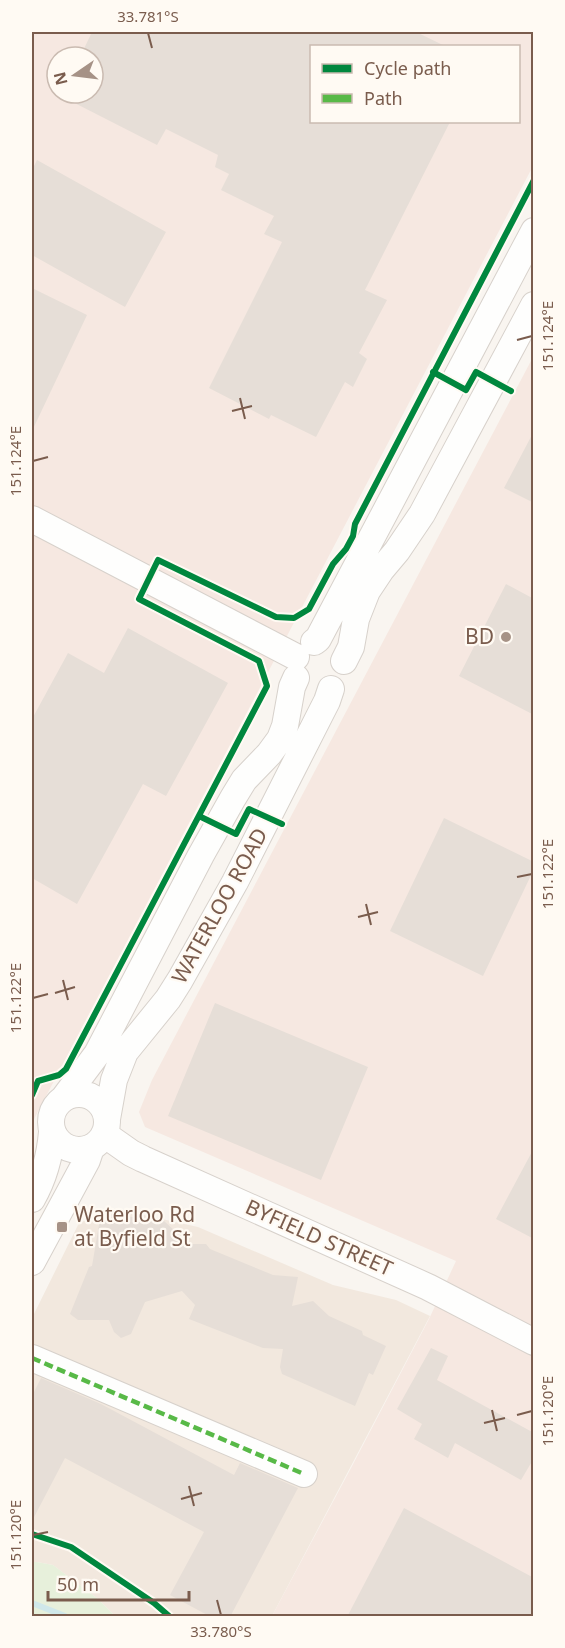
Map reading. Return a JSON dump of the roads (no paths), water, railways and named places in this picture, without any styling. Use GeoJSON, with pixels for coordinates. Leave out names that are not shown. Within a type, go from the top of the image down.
{"type":"FeatureCollection","features":[{"type":"Feature","properties":{"kind":"street","name":"WATERLOO ROAD"},"geometry":{"type":"LineString","coordinates":[[64,1098],[97,1053],[233,798],[244,780],[269,754],[279,739],[285,726],[292,687],[302,659],[318,639],[534,231]]}},
{"type":"Feature","properties":{"kind":"street"},"geometry":{"type":"LineString","coordinates":[[344,661],[337,649],[320,641],[302,659],[302,685],[322,692],[331,688],[342,678],[344,661],[351,647],[356,619],[367,591],[422,514],[534,305]]}},
{"type":"Feature","properties":{"kind":"street"},"geometry":{"type":"LineString","coordinates":[[32,519],[302,659]]}},
{"type":"Feature","properties":{"kind":"street","name":"WATERLOO ROAD"},"geometry":{"type":"LineString","coordinates":[[32,1262],[101,1134],[114,1080],[125,1052],[168,999],[180,980],[235,882],[327,701],[331,688]]}},
{"type":"Feature","properties":{"kind":"street"},"geometry":{"type":"LineString","coordinates":[[32,1199],[46,1169],[53,1110],[64,1098],[82,1094],[99,1102],[104,1110],[101,1134],[82,1151],[64,1146],[52,1132]]}},
{"type":"Feature","properties":{"kind":"street","name":"BYFIELD STREET"},"geometry":{"type":"LineString","coordinates":[[101,1134],[131,1154],[428,1287],[534,1342]]}},
{"type":"Feature","properties":{"kind":"street"},"geometry":{"type":"LineString","coordinates":[[32,1358],[304,1474]]}},
{"type":"Feature","properties":{"kind":"waterway"},"geometry":{"type":"LineString","coordinates":[[32,1603],[65,1616]]}},
{"type":"Feature","properties":{"kind":"place","name":"BD"},"geometry":{"type":"Point","coordinates":[506,637]}},
{"type":"Feature","properties":{"kind":"place","name":"Waterloo Rd at Byfield St"},"geometry":{"type":"Point","coordinates":[62,1227]}}]}
